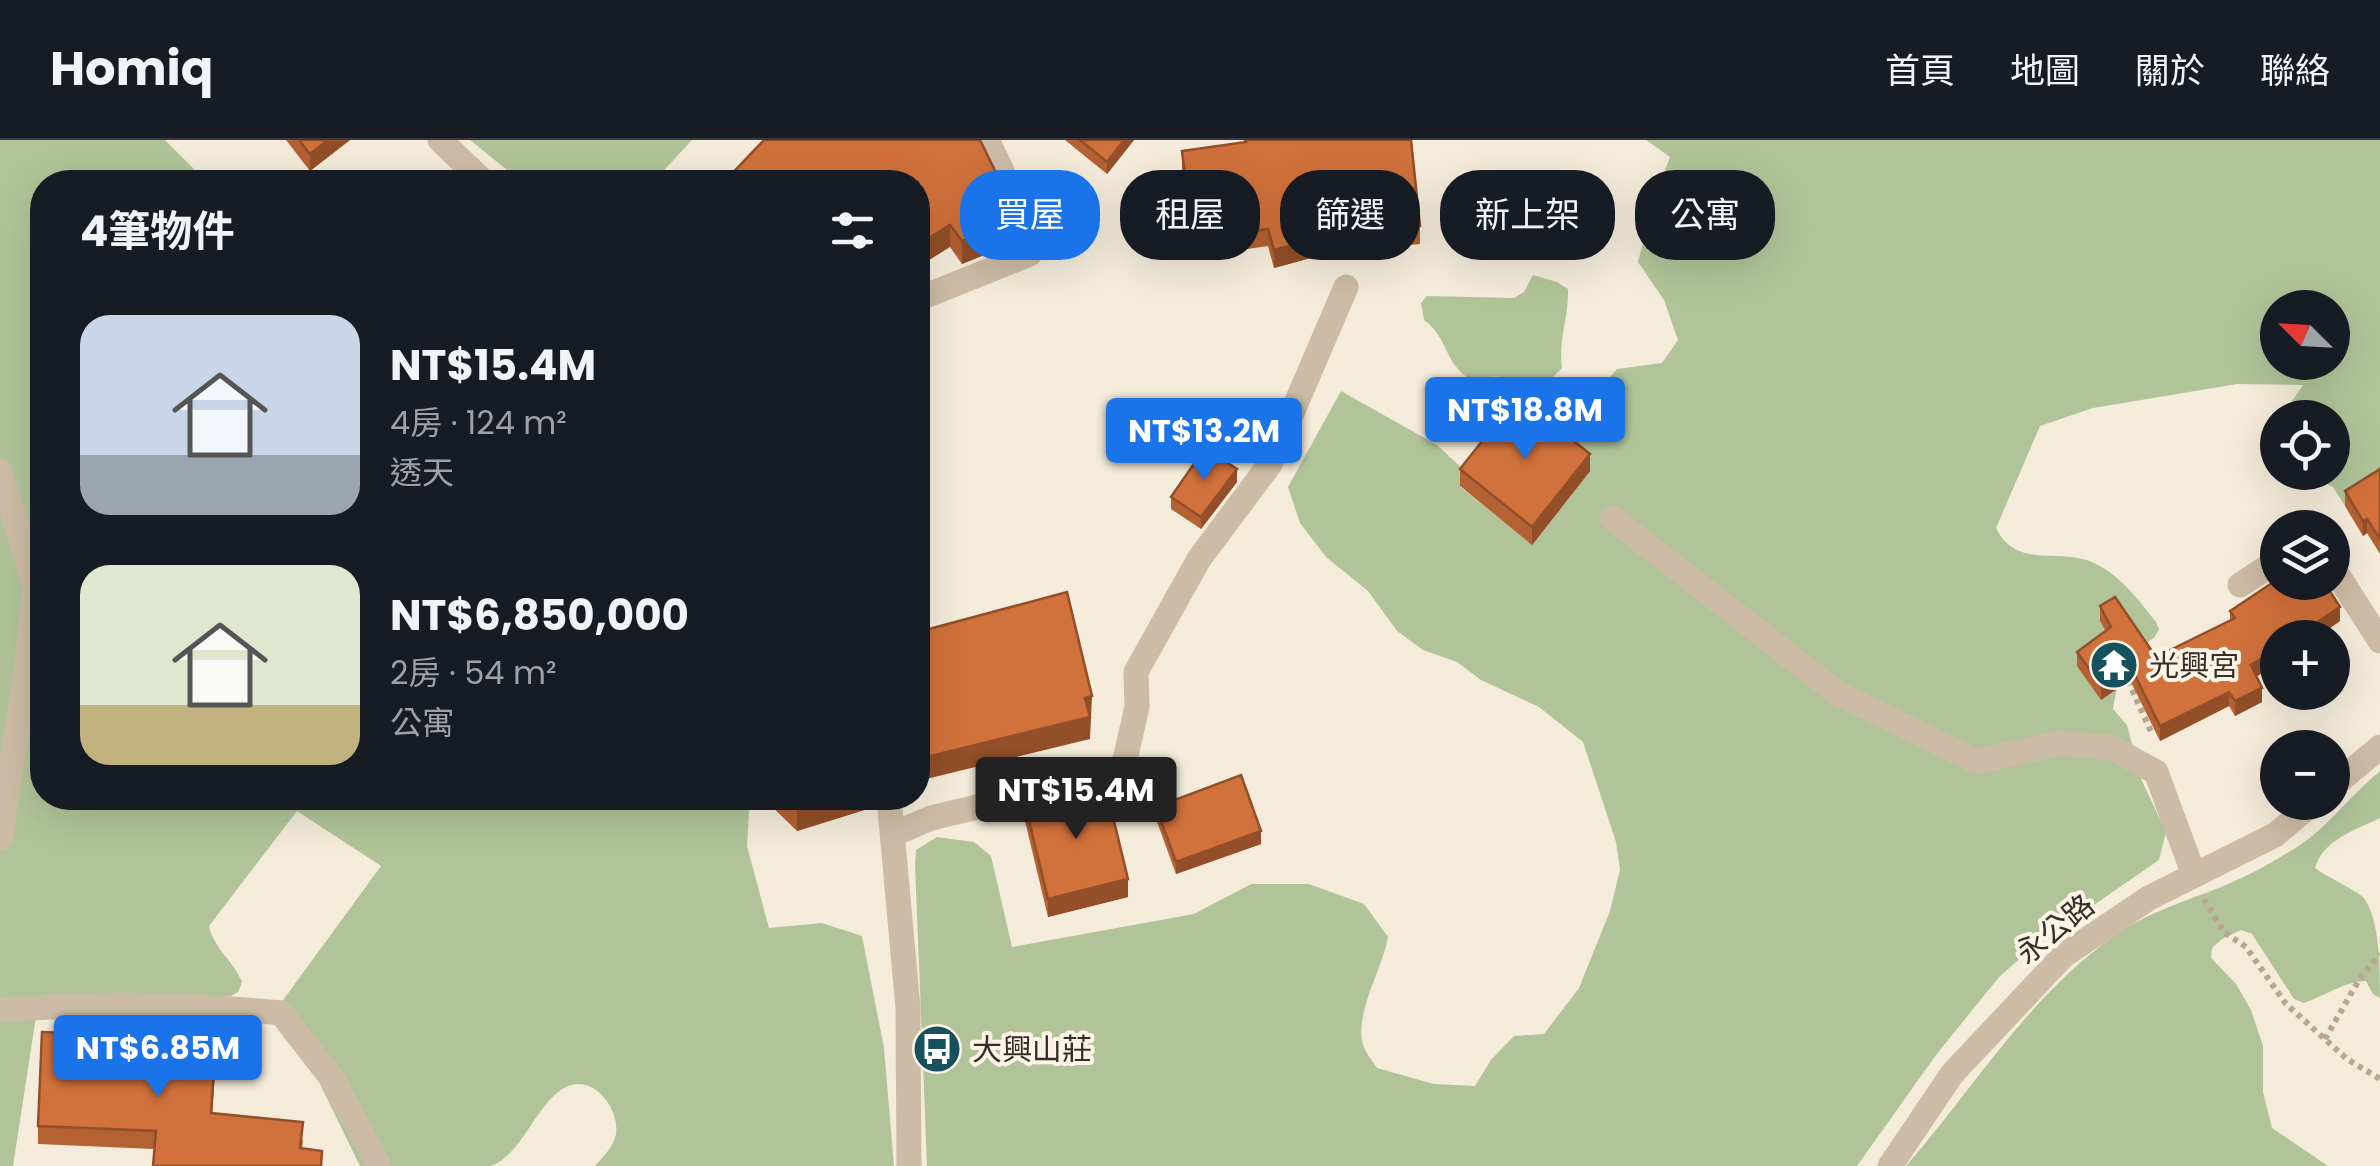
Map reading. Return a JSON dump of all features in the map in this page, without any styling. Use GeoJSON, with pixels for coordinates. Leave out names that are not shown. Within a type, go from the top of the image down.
{"type":"FeatureCollection","features":[{"type":"Feature","properties":{"kind":"lane"},"geometry":{"type":"LineString","coordinates":[[440,140],[471,170]]}},
{"type":"Feature","properties":{"kind":"lane"},"geometry":{"type":"LineString","coordinates":[[930,294],[1030,254],[1016,200],[990,146]]}},
{"type":"Feature","properties":{"kind":"lane"},"geometry":{"type":"LineString","coordinates":[[894,834],[932,818],[1015,798],[1085,773],[1110,772],[1124,764],[1137,707],[1136,672],[1199,559],[1270,464],[1346,287]]}},
{"type":"Feature","properties":{"kind":"lane"},"geometry":{"type":"LineString","coordinates":[[0,471],[30,570]]}},
{"type":"Feature","properties":{"kind":"lane"},"geometry":{"type":"LineString","coordinates":[[1612,518],[1837,693],[1978,762],[2058,743],[2112,748],[2156,772],[2198,886]]}},
{"type":"Feature","properties":{"kind":"lane"},"geometry":{"type":"LineString","coordinates":[[2240,585],[2260,572]]}},
{"type":"Feature","properties":{"kind":"lane"},"geometry":{"type":"LineString","coordinates":[[2350,594],[2380,641]]}},
{"type":"Feature","properties":{"kind":"lane"},"geometry":{"type":"LineString","coordinates":[[0,838],[30,633]]}},
{"type":"Feature","properties":{"kind":"lane"},"geometry":{"type":"LineString","coordinates":[[2350,772],[2380,748]]}},
{"type":"Feature","properties":{"kind":"lane"},"geometry":{"type":"LineString","coordinates":[[890,810],[908,1008],[909,1166]]}},
{"type":"Feature","properties":{"kind":"lane","name":"永公路"},"geometry":{"type":"LineString","coordinates":[[1890,1166],[1952,1074],[2064,956],[2149,898],[2198,886],[2293,820]]}},
{"type":"Feature","properties":{"kind":"lane"},"geometry":{"type":"LineString","coordinates":[[0,1010],[204,1005],[281,1013],[333,1080],[378,1166]]}},
{"type":"Feature","properties":{"kind":"path"},"geometry":{"type":"LineString","coordinates":[[2128,681],[2162,757],[2156,772]]}},
{"type":"Feature","properties":{"kind":"path"},"geometry":{"type":"LineString","coordinates":[[2198,886],[2224,932],[2246,947],[2286,1004],[2347,1059],[2380,1079]]}},
{"type":"Feature","properties":{"kind":"path"},"geometry":{"type":"LineString","coordinates":[[2325,1039],[2360,978],[2380,954]]}},
{"type":"Feature","properties":{"kind":"green space"},"geometry":{"type":"Polygon","coordinates":[[[0,140],[165,140],[195,170],[30,170],[30,810],[749,810],[747,846],[769,928],[822,923],[862,936],[884,1048],[894,1166],[595,1166],[615,1138],[614,1114],[594,1089],[574,1084],[554,1096],[511,1152],[491,1166],[360,1166],[318,1080],[270,1018],[381,866],[297,811],[209,926],[242,982],[238,992],[231,996],[47,997],[35,1023],[13,1166],[0,1166],[0,140]]]}},
{"type":"Feature","properties":{"kind":"green space"},"geometry":{"type":"Polygon","coordinates":[[[470,140],[692,140],[664,170],[507,170],[470,140]]]}},
{"type":"Feature","properties":{"kind":"green space"},"geometry":{"type":"Polygon","coordinates":[[[1646,140],[2380,140],[2380,483],[2345,506],[2335,490],[2350,490],[2350,400],[2293,400],[2303,385],[2237,384],[2093,408],[2040,426],[1996,528],[2015,549],[2081,559],[2104,568],[2156,622],[2159,629],[2155,637],[2122,660],[2113,709],[2127,725],[2142,781],[2166,832],[2159,860],[2033,947],[1999,977],[1936,1055],[1857,1166],[927,1166],[915,864],[916,850],[937,837],[974,842],[991,856],[1012,947],[1194,914],[1251,884],[1309,884],[1364,904],[1388,937],[1362,1022],[1365,1050],[1377,1068],[1434,1084],[1475,1086],[1491,1060],[1514,1036],[1544,1034],[1579,988],[1610,911],[1620,870],[1616,842],[1583,742],[1539,707],[1481,680],[1457,662],[1423,650],[1397,631],[1368,591],[1326,557],[1300,523],[1288,487],[1341,391],[1437,445],[1465,471],[1460,487],[1532,544],[1554,442],[1617,369],[1662,363],[1678,340],[1664,300],[1638,260],[1775,260],[1775,170],[1665,170],[1670,157],[1646,140]]]}},
{"type":"Feature","properties":{"kind":"green space"},"geometry":{"type":"Polygon","coordinates":[[[1533,275],[1568,289],[1562,368],[1548,380],[1534,383],[1498,377],[1468,378],[1424,320],[1421,303],[1427,296],[1514,298],[1524,292],[1533,275]]]}},
{"type":"Feature","properties":{"kind":"green space"},"geometry":{"type":"Polygon","coordinates":[[[2380,771],[2380,818],[2332,843],[2315,868],[2358,893],[2369,906],[2378,944],[2380,998],[2366,981],[2304,1003],[2294,999],[2252,934],[2241,930],[2212,948],[2211,958],[2236,984],[2251,1010],[2263,1046],[2263,1092],[2272,1128],[2328,1166],[1906,1166],[2033,1010],[2090,954],[2134,923],[2273,862],[2329,820],[2350,820],[2350,799],[2380,771]]]}},
{"type":"Feature","properties":{"kind":"building"},"geometry":{"type":"Polygon","coordinates":[[[299,140],[328,140],[310,154],[299,140]]]}},
{"type":"Feature","properties":{"kind":"building"},"geometry":{"type":"Polygon","coordinates":[[[764,140],[980,140],[995,170],[960,170],[960,238],[950,225],[930,238],[930,170],[735,170],[764,140]]]}},
{"type":"Feature","properties":{"kind":"building"},"geometry":{"type":"Polygon","coordinates":[[[1080,140],[1124,140],[1107,162],[1080,140]]]}},
{"type":"Feature","properties":{"kind":"building"},"geometry":{"type":"Polygon","coordinates":[[[1411,140],[1414,170],[1280,170],[1280,248],[1274,250],[1268,229],[1260,230],[1260,170],[1184,170],[1182,151],[1246,142],[1411,140]]]}},
{"type":"Feature","properties":{"kind":"building"},"geometry":{"type":"Polygon","coordinates":[[[1518,396],[1590,454],[1532,527],[1460,469],[1518,396]]]}},
{"type":"Feature","properties":{"kind":"building"},"geometry":{"type":"Polygon","coordinates":[[[1205,448],[1237,469],[1201,517],[1171,497],[1205,448]]]}},
{"type":"Feature","properties":{"kind":"building"},"geometry":{"type":"Polygon","coordinates":[[[2380,469],[2380,539],[2367,519],[2363,521],[2345,491],[2380,469]]]}},
{"type":"Feature","properties":{"kind":"building"},"geometry":{"type":"Polygon","coordinates":[[[2260,591],[2260,600],[2336,600],[2340,607],[2320,620],[2260,620],[2260,659],[2251,665],[2260,689],[2235,701],[2229,692],[2160,726],[2130,665],[2101,685],[2077,652],[2111,627],[2100,606],[2115,597],[2156,657],[2235,618],[2230,611],[2260,591]]]}},
{"type":"Feature","properties":{"kind":"building"},"geometry":{"type":"Polygon","coordinates":[[[1067,592],[1092,696],[1085,698],[1090,717],[930,756],[930,629],[1067,592]]]}},
{"type":"Feature","properties":{"kind":"building"},"geometry":{"type":"Polygon","coordinates":[[[1241,775],[1261,831],[1176,862],[1156,807],[1241,775]]]}},
{"type":"Feature","properties":{"kind":"building"},"geometry":{"type":"Polygon","coordinates":[[[1105,784],[1128,879],[1048,899],[1025,804],[1105,784]]]}},
{"type":"Feature","properties":{"kind":"building"},"geometry":{"type":"Polygon","coordinates":[[[42,1032],[216,1039],[211,1113],[303,1122],[300,1148],[322,1151],[321,1166],[153,1166],[156,1131],[38,1126],[42,1032]]]}},
{"type":"Feature","properties":{"kind":"place","name":"光興宮"},"geometry":{"type":"Point","coordinates":[2114,665]}},
{"type":"Feature","properties":{"kind":"place","name":"大興山莊"},"geometry":{"type":"Point","coordinates":[937,1049]}}]}
